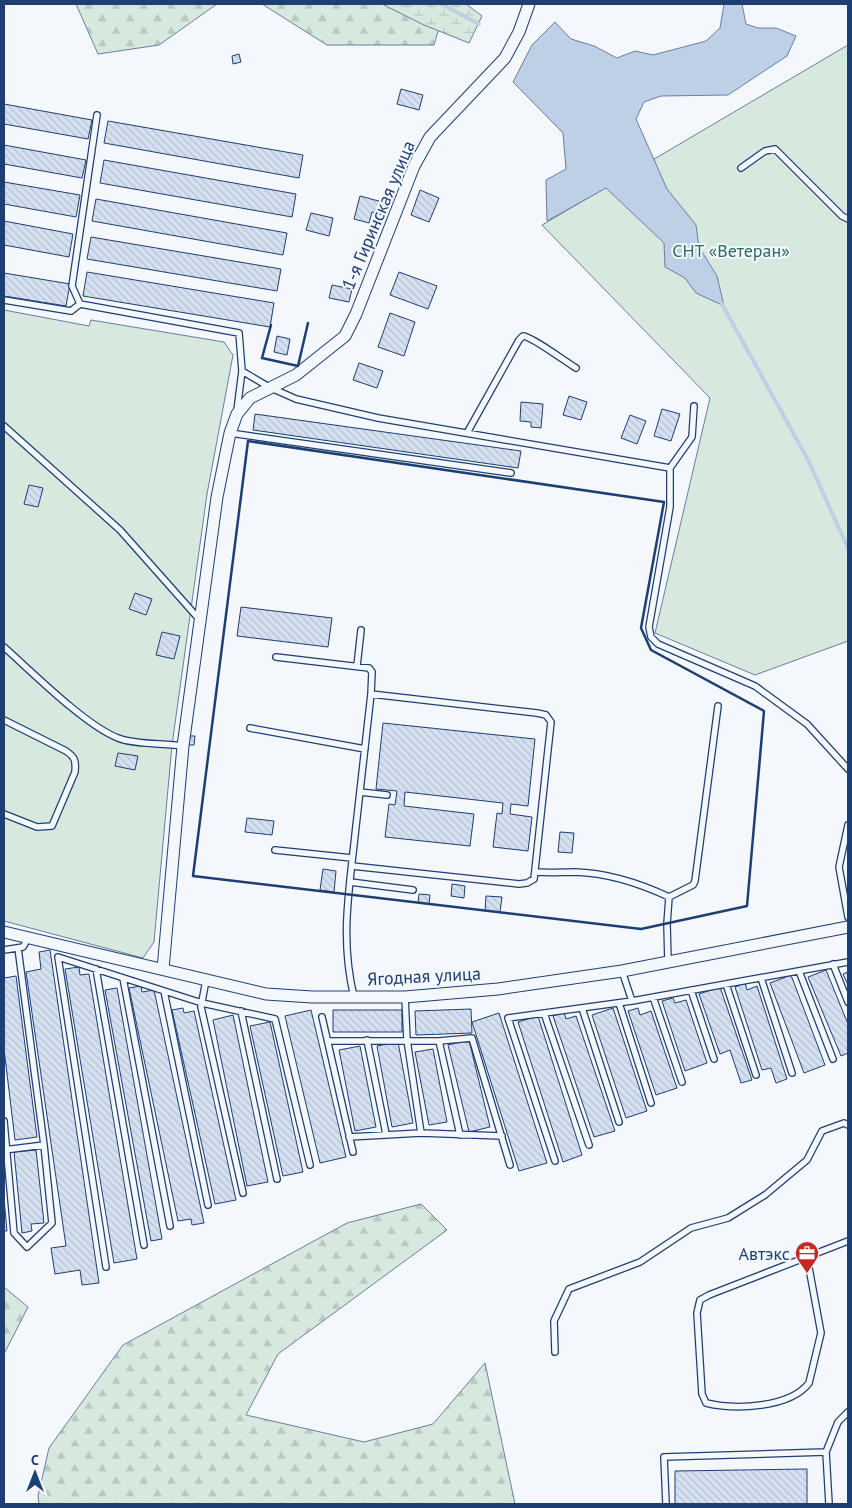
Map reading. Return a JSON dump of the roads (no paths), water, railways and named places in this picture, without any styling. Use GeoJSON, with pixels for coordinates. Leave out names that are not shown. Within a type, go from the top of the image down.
{"type":"FeatureCollection","features":[{"type":"Feature","properties":{"kind":"street","name":"1-я Гиринская улица"},"geometry":{"type":"LineString","coordinates":[[237,414],[250,398],[268,387],[296,375],[345,336],[356,314],[414,166],[430,137],[505,58],[519,32],[529,4]]}},
{"type":"Feature","properties":{"kind":"street"},"geometry":{"type":"LineString","coordinates":[[163,969],[183,746],[199,619],[217,498],[230,433],[237,414]]}},
{"type":"Feature","properties":{"kind":"street","name":"Ягодная улица"},"geometry":{"type":"LineString","coordinates":[[4,932],[266,994],[405,997],[498,989],[622,971],[848,927]]}},
{"type":"Feature","properties":{"kind":"lane"},"geometry":{"type":"LineString","coordinates":[[80,304],[72,286],[96,115]]}},
{"type":"Feature","properties":{"kind":"lane"},"geometry":{"type":"LineString","coordinates":[[741,168],[765,151],[775,149],[848,220]]}},
{"type":"Feature","properties":{"kind":"lane"},"geometry":{"type":"LineString","coordinates":[[4,300],[71,311],[80,304],[239,334],[242,372],[237,414]]}},
{"type":"Feature","properties":{"kind":"lane"},"geometry":{"type":"LineString","coordinates":[[467,433],[523,336],[532,338],[548,351],[576,368]]}},
{"type":"Feature","properties":{"kind":"lane"},"geometry":{"type":"LineString","coordinates":[[242,372],[268,387],[296,399],[378,418],[670,468]]}},
{"type":"Feature","properties":{"kind":"lane"},"geometry":{"type":"LineString","coordinates":[[694,406],[692,437],[670,468],[670,507],[649,627],[652,637],[658,644],[755,686],[807,724],[848,769]]}},
{"type":"Feature","properties":{"kind":"lane"},"geometry":{"type":"LineString","coordinates":[[4,426],[120,530],[199,619]]}},
{"type":"Feature","properties":{"kind":"lane"},"geometry":{"type":"LineString","coordinates":[[230,433],[511,473]]}},
{"type":"Feature","properties":{"kind":"lane"},"geometry":{"type":"LineString","coordinates":[[357,666],[361,630]]}},
{"type":"Feature","properties":{"kind":"lane"},"geometry":{"type":"LineString","coordinates":[[4,647],[108,734],[120,739],[183,746]]}},
{"type":"Feature","properties":{"kind":"lane"},"geometry":{"type":"LineString","coordinates":[[276,657],[357,666],[369,668],[372,672],[345,926],[347,969],[354,997]]}},
{"type":"Feature","properties":{"kind":"lane"},"geometry":{"type":"LineString","coordinates":[[352,866],[527,884],[534,879],[536,872],[552,732],[551,722],[546,716],[371,694]]}},
{"type":"Feature","properties":{"kind":"lane"},"geometry":{"type":"LineString","coordinates":[[669,897],[693,885],[695,881],[718,706]]}},
{"type":"Feature","properties":{"kind":"lane"},"geometry":{"type":"LineString","coordinates":[[4,720],[66,751],[73,756],[76,763],[75,772],[52,826],[37,828],[4,814]]}},
{"type":"Feature","properties":{"kind":"lane"},"geometry":{"type":"LineString","coordinates":[[250,728],[365,749]]}},
{"type":"Feature","properties":{"kind":"lane"},"geometry":{"type":"LineString","coordinates":[[360,792],[387,795]]}},
{"type":"Feature","properties":{"kind":"lane"},"geometry":{"type":"LineString","coordinates":[[848,825],[840,867],[848,917]]}},
{"type":"Feature","properties":{"kind":"lane"},"geometry":{"type":"LineString","coordinates":[[275,850],[352,858]]}},
{"type":"Feature","properties":{"kind":"lane"},"geometry":{"type":"LineString","coordinates":[[536,872],[557,874],[574,872],[610,876],[641,884],[669,897]]}},
{"type":"Feature","properties":{"kind":"lane"},"geometry":{"type":"LineString","coordinates":[[350,882],[413,890]]}},
{"type":"Feature","properties":{"kind":"lane"},"geometry":{"type":"LineString","coordinates":[[668,962],[667,924],[669,897]]}},
{"type":"Feature","properties":{"kind":"lane"},"geometry":{"type":"LineString","coordinates":[[4,950],[23,947],[28,938]]}},
{"type":"Feature","properties":{"kind":"lane"},"geometry":{"type":"LineString","coordinates":[[4,1121],[5,1149],[14,1232],[27,1247],[52,1223],[44,1144],[18,948]]}},
{"type":"Feature","properties":{"kind":"lane"},"geometry":{"type":"LineString","coordinates":[[106,1267],[58,957],[202,1003],[275,1019],[310,1165]]}},
{"type":"Feature","properties":{"kind":"lane"},"geometry":{"type":"LineString","coordinates":[[555,1160],[508,1018],[632,1001],[848,962]]}},
{"type":"Feature","properties":{"kind":"lane"},"geometry":{"type":"LineString","coordinates":[[833,964],[848,1002]]}},
{"type":"Feature","properties":{"kind":"lane"},"geometry":{"type":"LineString","coordinates":[[96,969],[144,1245]]}},
{"type":"Feature","properties":{"kind":"lane"},"geometry":{"type":"LineString","coordinates":[[622,971],[632,1001]]}},
{"type":"Feature","properties":{"kind":"lane"},"geometry":{"type":"LineString","coordinates":[[799,971],[833,1059]]}},
{"type":"Feature","properties":{"kind":"lane"},"geometry":{"type":"LineString","coordinates":[[123,978],[170,1226]]}},
{"type":"Feature","properties":{"kind":"lane"},"geometry":{"type":"LineString","coordinates":[[761,978],[792,1073]]}},
{"type":"Feature","properties":{"kind":"lane"},"geometry":{"type":"LineString","coordinates":[[206,980],[202,1003],[243,1194]]}},
{"type":"Feature","properties":{"kind":"lane"},"geometry":{"type":"LineString","coordinates":[[726,984],[756,1075]]}},
{"type":"Feature","properties":{"kind":"lane"},"geometry":{"type":"LineString","coordinates":[[691,990],[714,1059]]}},
{"type":"Feature","properties":{"kind":"lane"},"geometry":{"type":"LineString","coordinates":[[164,991],[208,1205]]}},
{"type":"Feature","properties":{"kind":"lane"},"geometry":{"type":"LineString","coordinates":[[405,997],[407,1040],[421,1133]]}},
{"type":"Feature","properties":{"kind":"lane"},"geometry":{"type":"LineString","coordinates":[[653,997],[682,1082]]}},
{"type":"Feature","properties":{"kind":"lane"},"geometry":{"type":"LineString","coordinates":[[618,1003],[651,1103]]}},
{"type":"Feature","properties":{"kind":"lane"},"geometry":{"type":"LineString","coordinates":[[582,1008],[619,1122]]}},
{"type":"Feature","properties":{"kind":"lane"},"geometry":{"type":"LineString","coordinates":[[241,1011],[277,1179]]}},
{"type":"Feature","properties":{"kind":"lane"},"geometry":{"type":"LineString","coordinates":[[544,1013],[589,1144]]}},
{"type":"Feature","properties":{"kind":"lane"},"geometry":{"type":"LineString","coordinates":[[322,1016],[353,1152]]}},
{"type":"Feature","properties":{"kind":"lane"},"geometry":{"type":"LineString","coordinates":[[328,1041],[439,1041],[472,1038],[510,1165]]}},
{"type":"Feature","properties":{"kind":"lane"},"geometry":{"type":"LineString","coordinates":[[367,1040],[386,1134]]}},
{"type":"Feature","properties":{"kind":"lane"},"geometry":{"type":"LineString","coordinates":[[439,1041],[460,1135]]}},
{"type":"Feature","properties":{"kind":"lane"},"geometry":{"type":"LineString","coordinates":[[555,1352],[554,1321],[569,1289],[640,1262],[691,1228],[728,1218],[765,1194],[807,1160],[822,1131],[844,1123],[848,1125]]}},
{"type":"Feature","properties":{"kind":"lane"},"geometry":{"type":"LineString","coordinates":[[349,1137],[421,1133],[502,1136]]}},
{"type":"Feature","properties":{"kind":"lane"},"geometry":{"type":"LineString","coordinates":[[5,1149],[44,1144]]}},
{"type":"Feature","properties":{"kind":"lane"},"geometry":{"type":"LineString","coordinates":[[807,1257],[821,1333],[809,1383],[784,1399],[771,1404],[714,1405],[706,1403],[702,1394],[697,1313],[700,1300],[807,1257],[848,1241]]}},
{"type":"Feature","properties":{"kind":"lane"},"geometry":{"type":"LineString","coordinates":[[829,1504],[826,1452],[838,1422],[848,1412]]}},
{"type":"Feature","properties":{"kind":"lane"},"geometry":{"type":"LineString","coordinates":[[666,1504],[664,1457],[826,1452]]}},
{"type":"Feature","properties":{"kind":"water"},"geometry":{"type":"Polygon","coordinates":[[[724,4],[742,4],[746,24],[758,28],[776,28],[796,36],[787,56],[728,95],[661,96],[644,102],[636,119],[667,189],[696,225],[699,247],[717,276],[724,306],[696,293],[685,278],[665,267],[664,243],[606,188],[547,221],[546,180],[566,169],[563,133],[513,82],[532,45],[555,22],[571,39],[594,46],[617,58],[635,51],[653,55],[706,41],[720,28],[724,4]]]}},
{"type":"Feature","properties":{"kind":"waterway"},"geometry":{"type":"LineString","coordinates":[[441,4],[479,24]]}},
{"type":"Feature","properties":{"kind":"waterway"},"geometry":{"type":"LineString","coordinates":[[722,304],[808,460],[848,548]]}},
{"type":"Feature","properties":{"kind":"place","name":"Автэкс"},"geometry":{"type":"Point","coordinates":[807,1274]}},
{"type":"Feature","properties":{"kind":"park label","name":"СНТ «Ветеран»"},"geometry":{"type":"Point","coordinates":[731,250]}}]}
